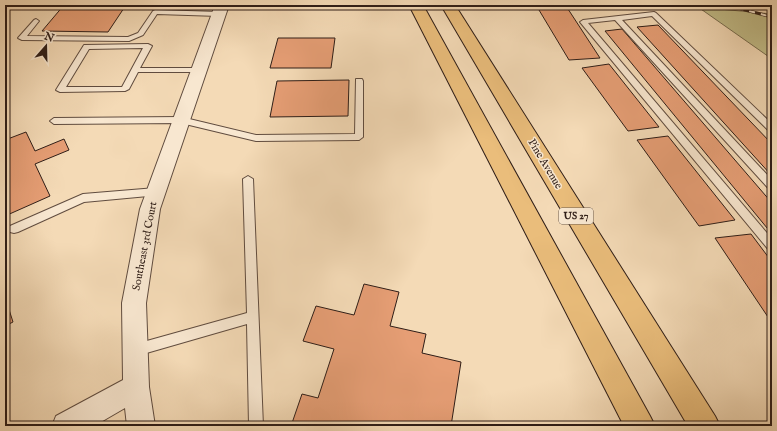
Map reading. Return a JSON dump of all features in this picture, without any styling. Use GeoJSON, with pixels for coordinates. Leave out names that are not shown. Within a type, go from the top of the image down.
{"type":"FeatureCollection","features":[{"type":"Feature","properties":{"kind":"highway"},"geometry":{"type":"LineString","coordinates":[[416,5],[640,426]]}},
{"type":"Feature","properties":{"kind":"highway","name":"Pine Avenue"},"geometry":{"type":"LineString","coordinates":[[448,5],[705,426]]}},
{"type":"Feature","properties":{"kind":"street","name":"Southeast 3rd Court"},"geometry":{"type":"LineString","coordinates":[[141,426],[136,387],[134,303],[150,209],[221,9]]}},
{"type":"Feature","properties":{"kind":"street"},"geometry":{"type":"LineString","coordinates":[[66,426],[136,387]]}},
{"type":"Feature","properties":{"kind":"lane"},"geometry":{"type":"LineString","coordinates":[[36,21],[22,38],[129,39],[141,34],[159,5]]}},
{"type":"Feature","properties":{"kind":"lane"},"geometry":{"type":"LineString","coordinates":[[155,12],[221,9]]}},
{"type":"Feature","properties":{"kind":"lane"},"geometry":{"type":"LineString","coordinates":[[772,129],[654,14],[583,22],[772,246]]}},
{"type":"Feature","properties":{"kind":"lane"},"geometry":{"type":"LineString","coordinates":[[617,18],[772,186]]}},
{"type":"Feature","properties":{"kind":"lane"},"geometry":{"type":"LineString","coordinates":[[148,46],[135,70],[126,89],[60,90],[88,47],[148,46]]}},
{"type":"Feature","properties":{"kind":"lane"},"geometry":{"type":"LineString","coordinates":[[135,70],[199,70]]}},
{"type":"Feature","properties":{"kind":"lane"},"geometry":{"type":"LineString","coordinates":[[54,121],[181,120],[256,138],[359,137],[359,81]]}},
{"type":"Feature","properties":{"kind":"lane"},"geometry":{"type":"LineString","coordinates":[[248,179],[256,426]]}},
{"type":"Feature","properties":{"kind":"lane"},"geometry":{"type":"LineString","coordinates":[[14,229],[83,198],[156,192]]}},
{"type":"Feature","properties":{"kind":"lane"},"geometry":{"type":"LineString","coordinates":[[136,350],[252,317]]}},
{"type":"Feature","properties":{"kind":"shaded area"},"geometry":{"type":"Polygon","coordinates":[[[698,7],[772,14],[772,59],[698,7]]]}},
{"type":"Feature","properties":{"kind":"building"},"geometry":{"type":"Polygon","coordinates":[[[64,5],[126,5],[108,32],[42,31],[64,5]]]}},
{"type":"Feature","properties":{"kind":"building"},"geometry":{"type":"Polygon","coordinates":[[[536,5],[617,5],[618,6],[568,9],[600,58],[569,60],[536,5]]]}},
{"type":"Feature","properties":{"kind":"building"},"geometry":{"type":"Polygon","coordinates":[[[658,25],[772,144],[772,176],[637,27],[658,25]]]}},
{"type":"Feature","properties":{"kind":"building"},"geometry":{"type":"Polygon","coordinates":[[[622,29],[772,203],[772,234],[605,31],[622,29]]]}},
{"type":"Feature","properties":{"kind":"building"},"geometry":{"type":"Polygon","coordinates":[[[278,38],[335,38],[331,68],[270,68],[278,38]]]}},
{"type":"Feature","properties":{"kind":"building"},"geometry":{"type":"Polygon","coordinates":[[[609,64],[659,127],[628,131],[582,68],[609,64]]]}},
{"type":"Feature","properties":{"kind":"building"},"geometry":{"type":"Polygon","coordinates":[[[349,80],[348,116],[270,117],[277,81],[349,80]]]}},
{"type":"Feature","properties":{"kind":"building"},"geometry":{"type":"Polygon","coordinates":[[[26,132],[35,151],[64,139],[69,150],[35,164],[50,196],[5,216],[5,140],[26,132]]]}},
{"type":"Feature","properties":{"kind":"building"},"geometry":{"type":"Polygon","coordinates":[[[668,136],[735,220],[699,226],[637,140],[668,136]]]}},
{"type":"Feature","properties":{"kind":"building"},"geometry":{"type":"Polygon","coordinates":[[[751,234],[772,262],[772,323],[715,238],[751,234]]]}},
{"type":"Feature","properties":{"kind":"building"},"geometry":{"type":"Polygon","coordinates":[[[364,284],[399,292],[390,326],[426,334],[422,353],[461,362],[451,426],[291,426],[302,394],[318,398],[334,349],[303,341],[316,306],[354,315],[364,284]]]}},
{"type":"Feature","properties":{"kind":"building"},"geometry":{"type":"Polygon","coordinates":[[[5,297],[13,322],[5,326],[5,297]]]}},
{"type":"Feature","properties":{"kind":"railway"},"geometry":{"type":"LineString","coordinates":[[726,5],[772,17]]}}]}
